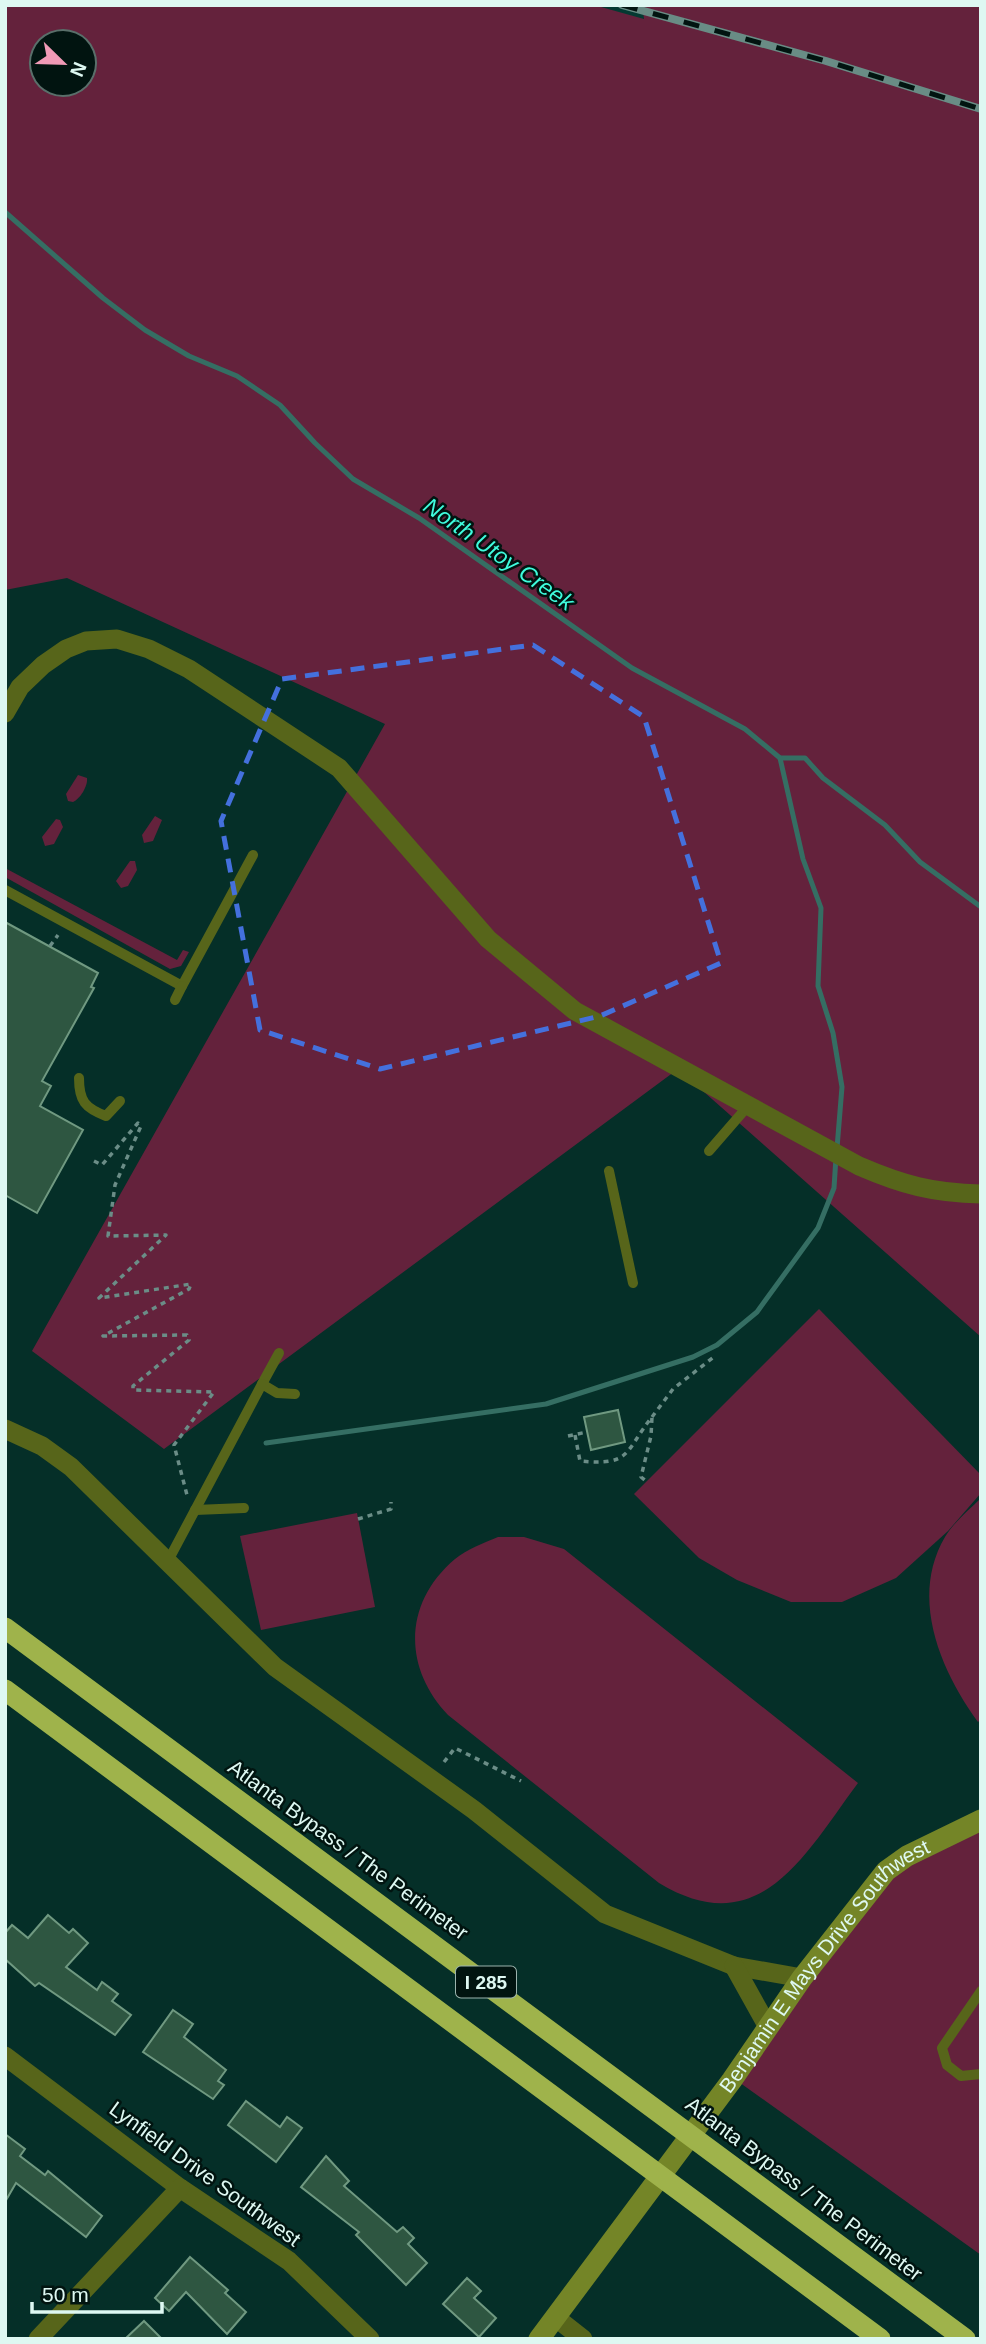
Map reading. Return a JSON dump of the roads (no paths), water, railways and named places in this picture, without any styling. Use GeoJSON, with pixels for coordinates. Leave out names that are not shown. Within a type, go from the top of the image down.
{"type":"FeatureCollection","features":[{"type":"Feature","properties":{"kind":"highway","name":"Atlanta Bypass / The Perimeter"},"geometry":{"type":"LineString","coordinates":[[5,1629],[965,2339]]}},
{"type":"Feature","properties":{"kind":"highway","name":"I 285"},"geometry":{"type":"LineString","coordinates":[[5,1690],[880,2339]]}},
{"type":"Feature","properties":{"kind":"street"},"geometry":{"type":"LineString","coordinates":[[5,713],[20,687],[43,665],[66,649],[86,641],[117,639],[149,649],[190,669],[339,768],[479,930],[532,979],[584,1017],[859,1166],[902,1185],[930,1191],[981,1194]]}},
{"type":"Feature","properties":{"kind":"street"},"geometry":{"type":"LineString","coordinates":[[5,1429],[42,1446],[71,1467],[275,1667],[474,1810],[605,1914],[734,1966],[802,1978]]}},
{"type":"Feature","properties":{"kind":"street","name":"Benjamin E Mays Drive Southwest"},"geometry":{"type":"LineString","coordinates":[[539,2339],[732,2080],[802,1978],[886,1871],[907,1856],[981,1820]]}},
{"type":"Feature","properties":{"kind":"street"},"geometry":{"type":"LineString","coordinates":[[734,1966],[768,2027]]}},
{"type":"Feature","properties":{"kind":"street","name":"Lynfield Drive Southwest"},"geometry":{"type":"LineString","coordinates":[[5,2056],[180,2188],[289,2262],[370,2339]]}},
{"type":"Feature","properties":{"kind":"street"},"geometry":{"type":"LineString","coordinates":[[38,2339],[180,2188]]}},
{"type":"Feature","properties":{"kind":"street"},"geometry":{"type":"LineString","coordinates":[[555,2317],[583,2339]]}},
{"type":"Feature","properties":{"kind":"lane"},"geometry":{"type":"LineString","coordinates":[[175,1000],[253,855]]}},
{"type":"Feature","properties":{"kind":"lane"},"geometry":{"type":"LineString","coordinates":[[5,890],[181,986]]}},
{"type":"Feature","properties":{"kind":"lane"},"geometry":{"type":"LineString","coordinates":[[79,1078],[79,1097],[88,1110],[106,1116],[121,1101]]}},
{"type":"Feature","properties":{"kind":"lane"},"geometry":{"type":"LineString","coordinates":[[709,1151],[748,1106]]}},
{"type":"Feature","properties":{"kind":"lane"},"geometry":{"type":"LineString","coordinates":[[608,1171],[634,1283]]}},
{"type":"Feature","properties":{"kind":"lane"},"geometry":{"type":"LineString","coordinates":[[168,1561],[279,1353]]}},
{"type":"Feature","properties":{"kind":"lane"},"geometry":{"type":"LineString","coordinates":[[262,1384],[277,1393],[295,1394]]}},
{"type":"Feature","properties":{"kind":"lane"},"geometry":{"type":"LineString","coordinates":[[195,1510],[244,1508]]}},
{"type":"Feature","properties":{"kind":"lane"},"geometry":{"type":"LineString","coordinates":[[981,1991],[977,2004],[942,2048],[947,2065],[961,2076],[981,2074]]}},
{"type":"Feature","properties":{"kind":"waterway","name":"North Utoy Creek"},"geometry":{"type":"LineString","coordinates":[[5,212],[103,298],[145,330],[189,356],[237,376],[280,405],[353,479],[419,518],[632,668],[745,729],[780,758],[805,758],[823,778],[885,825],[920,862],[981,907]]}},
{"type":"Feature","properties":{"kind":"waterway"},"geometry":{"type":"LineString","coordinates":[[780,758],[803,859],[821,908],[818,986],[833,1033],[842,1087],[837,1148]]}},
{"type":"Feature","properties":{"kind":"waterway"},"geometry":{"type":"LineString","coordinates":[[266,1443],[546,1404],[693,1357],[717,1345],[757,1312],[818,1228],[834,1188],[836,1157]]}},
{"type":"Feature","properties":{"kind":"railway"},"geometry":{"type":"LineString","coordinates":[[622,5],[826,61],[981,109]]}}]}
